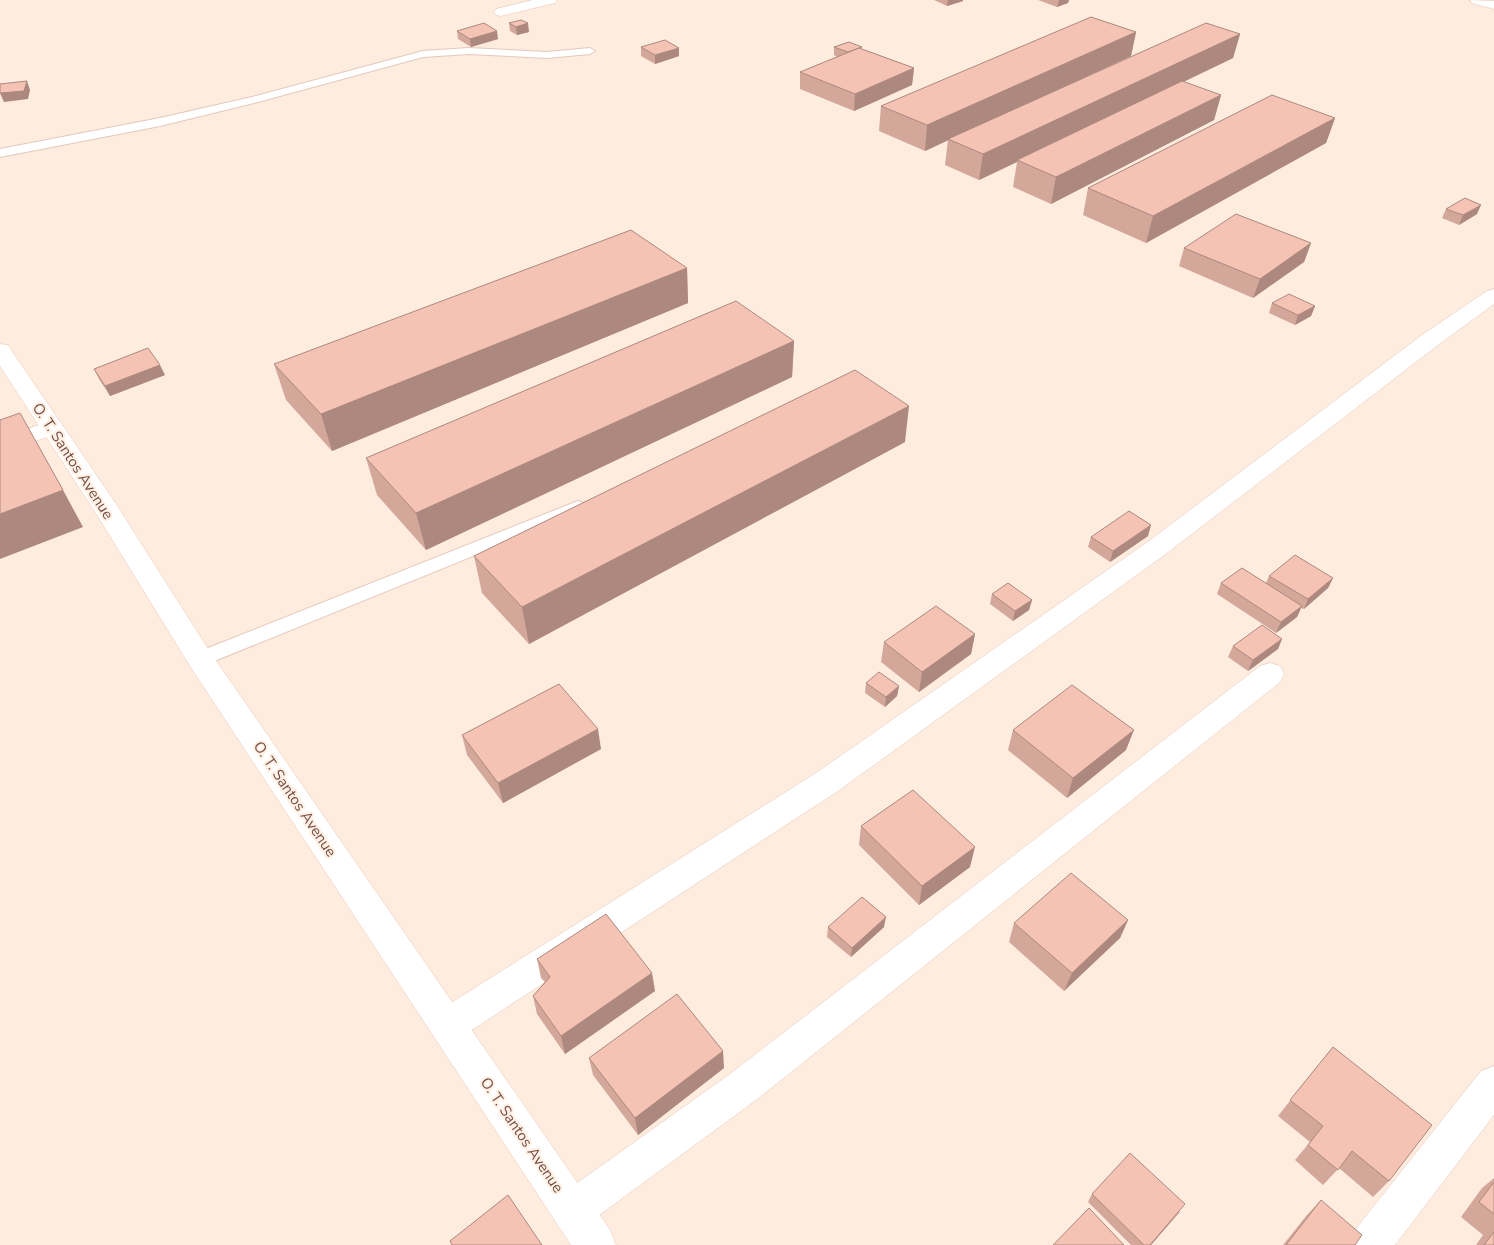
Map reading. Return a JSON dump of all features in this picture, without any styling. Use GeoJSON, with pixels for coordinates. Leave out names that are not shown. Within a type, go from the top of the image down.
{"type":"FeatureCollection","features":[{"type":"Feature","properties":{"kind":"street"},"geometry":{"type":"LineString","coordinates":[[501,12],[550,0]]}},
{"type":"Feature","properties":{"kind":"street"},"geometry":{"type":"LineString","coordinates":[[1477,0],[1494,5]]}},
{"type":"Feature","properties":{"kind":"street"},"geometry":{"type":"LineString","coordinates":[[448,1025],[827,782],[1158,547],[1430,340],[1494,295]]}},
{"type":"Feature","properties":{"kind":"street","name":"O. T. Santos Avenue"},"geometry":{"type":"LineString","coordinates":[[0,350],[105,508],[200,659],[595,1245]]}},
{"type":"Feature","properties":{"kind":"street"},"geometry":{"type":"LineString","coordinates":[[0,446],[51,428]]}},
{"type":"Feature","properties":{"kind":"street"},"geometry":{"type":"LineString","coordinates":[[573,1210],[743,1087],[1270,674]]}},
{"type":"Feature","properties":{"kind":"street"},"geometry":{"type":"LineString","coordinates":[[1370,1245],[1494,1084]]}},
{"type":"Feature","properties":{"kind":"lane"},"geometry":{"type":"LineString","coordinates":[[0,153],[160,122],[254,100],[424,54],[469,50],[546,55],[590,51]]}},
{"type":"Feature","properties":{"kind":"lane"},"geometry":{"type":"LineString","coordinates":[[200,659],[597,500]]}},
{"type":"Feature","properties":{"kind":"building"},"geometry":{"type":"Polygon","coordinates":[[[1091,17],[1136,32],[927,125],[881,106],[1091,17]]]}},
{"type":"Feature","properties":{"kind":"building"},"geometry":{"type":"Polygon","coordinates":[[[521,20],[528,23],[516,27],[509,23],[521,20]]]}},
{"type":"Feature","properties":{"kind":"building"},"geometry":{"type":"Polygon","coordinates":[[[484,23],[497,31],[470,39],[457,31],[484,23]]]}},
{"type":"Feature","properties":{"kind":"building"},"geometry":{"type":"Polygon","coordinates":[[[1206,23],[1240,34],[983,154],[948,139],[1206,23]]]}},
{"type":"Feature","properties":{"kind":"building"},"geometry":{"type":"Polygon","coordinates":[[[665,40],[679,48],[655,55],[641,47],[665,40]]]}},
{"type":"Feature","properties":{"kind":"building"},"geometry":{"type":"Polygon","coordinates":[[[849,42],[862,47],[848,52],[834,47],[849,42]]]}},
{"type":"Feature","properties":{"kind":"building"},"geometry":{"type":"Polygon","coordinates":[[[859,48],[914,68],[855,94],[800,72],[859,48]]]}},
{"type":"Feature","properties":{"kind":"building"},"geometry":{"type":"Polygon","coordinates":[[[27,81],[24,91],[0,93],[0,84],[27,81]]]}},
{"type":"Feature","properties":{"kind":"building"},"geometry":{"type":"Polygon","coordinates":[[[1182,81],[1221,95],[1056,177],[1017,160],[1182,81]]]}},
{"type":"Feature","properties":{"kind":"building"},"geometry":{"type":"Polygon","coordinates":[[[1272,95],[1335,118],[1153,216],[1088,188],[1272,95]]]}},
{"type":"Feature","properties":{"kind":"building"},"geometry":{"type":"Polygon","coordinates":[[[1465,198],[1481,205],[1463,215],[1446,209],[1465,198]]]}},
{"type":"Feature","properties":{"kind":"building"},"geometry":{"type":"Polygon","coordinates":[[[1236,214],[1311,243],[1260,279],[1184,248],[1236,214]]]}},
{"type":"Feature","properties":{"kind":"building"},"geometry":{"type":"Polygon","coordinates":[[[631,230],[687,268],[321,414],[274,364],[631,230]]]}},
{"type":"Feature","properties":{"kind":"building"},"geometry":{"type":"Polygon","coordinates":[[[1289,294],[1315,306],[1298,315],[1272,303],[1289,294]]]}},
{"type":"Feature","properties":{"kind":"building"},"geometry":{"type":"Polygon","coordinates":[[[736,301],[794,341],[416,513],[366,458],[736,301]]]}},
{"type":"Feature","properties":{"kind":"building"},"geometry":{"type":"Polygon","coordinates":[[[148,348],[160,365],[105,386],[94,369],[148,348]]]}},
{"type":"Feature","properties":{"kind":"building"},"geometry":{"type":"Polygon","coordinates":[[[855,370],[909,406],[522,607],[474,556],[855,370]]]}},
{"type":"Feature","properties":{"kind":"building"},"geometry":{"type":"Polygon","coordinates":[[[20,413],[63,490],[0,514],[0,420],[20,413]]]}},
{"type":"Feature","properties":{"kind":"building"},"geometry":{"type":"Polygon","coordinates":[[[1129,511],[1151,525],[1113,551],[1091,537],[1129,511]]]}},
{"type":"Feature","properties":{"kind":"building"},"geometry":{"type":"Polygon","coordinates":[[[1295,555],[1333,578],[1308,599],[1269,576],[1295,555]]]}},
{"type":"Feature","properties":{"kind":"building"},"geometry":{"type":"Polygon","coordinates":[[[1242,568],[1302,606],[1281,622],[1221,583],[1242,568]]]}},
{"type":"Feature","properties":{"kind":"building"},"geometry":{"type":"Polygon","coordinates":[[[1008,583],[1032,600],[1015,611],[992,594],[1008,583]]]}},
{"type":"Feature","properties":{"kind":"building"},"geometry":{"type":"Polygon","coordinates":[[[936,606],[975,634],[922,672],[884,642],[936,606]]]}},
{"type":"Feature","properties":{"kind":"building"},"geometry":{"type":"Polygon","coordinates":[[[1262,625],[1282,639],[1253,660],[1233,646],[1262,625]]]}},
{"type":"Feature","properties":{"kind":"building"},"geometry":{"type":"Polygon","coordinates":[[[879,672],[899,686],[886,697],[866,683],[879,672]]]}},
{"type":"Feature","properties":{"kind":"building"},"geometry":{"type":"Polygon","coordinates":[[[559,684],[598,729],[498,783],[462,735],[559,684]]]}},
{"type":"Feature","properties":{"kind":"building"},"geometry":{"type":"Polygon","coordinates":[[[1072,685],[1134,730],[1073,778],[1013,730],[1072,685]]]}},
{"type":"Feature","properties":{"kind":"building"},"geometry":{"type":"Polygon","coordinates":[[[913,790],[975,847],[922,886],[861,826],[913,790]]]}},
{"type":"Feature","properties":{"kind":"building"},"geometry":{"type":"Polygon","coordinates":[[[1071,873],[1128,920],[1072,973],[1014,923],[1071,873]]]}},
{"type":"Feature","properties":{"kind":"building"},"geometry":{"type":"Polygon","coordinates":[[[862,897],[886,917],[852,948],[828,927],[862,897]]]}},
{"type":"Feature","properties":{"kind":"building"},"geometry":{"type":"Polygon","coordinates":[[[606,914],[652,973],[561,1036],[533,996],[550,977],[537,959],[606,914]]]}},
{"type":"Feature","properties":{"kind":"building"},"geometry":{"type":"Polygon","coordinates":[[[677,994],[723,1051],[635,1118],[589,1058],[677,994]]]}},
{"type":"Feature","properties":{"kind":"building"},"geometry":{"type":"Polygon","coordinates":[[[1333,1047],[1432,1125],[1389,1181],[1352,1151],[1338,1170],[1308,1145],[1323,1126],[1290,1100],[1333,1047]]]}},
{"type":"Feature","properties":{"kind":"building"},"geometry":{"type":"Polygon","coordinates":[[[1130,1153],[1185,1204],[1150,1245],[1144,1245],[1092,1194],[1130,1153]]]}},
{"type":"Feature","properties":{"kind":"building"},"geometry":{"type":"Polygon","coordinates":[[[1494,1182],[1494,1214],[1479,1202],[1494,1182]]]}},
{"type":"Feature","properties":{"kind":"building"},"geometry":{"type":"Polygon","coordinates":[[[508,1195],[542,1245],[452,1245],[450,1241],[508,1195]]]}},
{"type":"Feature","properties":{"kind":"building"},"geometry":{"type":"Polygon","coordinates":[[[1321,1200],[1362,1235],[1355,1245],[1286,1245],[1321,1200]]]}},
{"type":"Feature","properties":{"kind":"building"},"geometry":{"type":"Polygon","coordinates":[[[1089,1208],[1124,1245],[1053,1245],[1089,1208]]]}},
{"type":"Feature","properties":{"kind":"building"},"geometry":{"type":"Polygon","coordinates":[[[1494,1232],[1494,1245],[1484,1245],[1494,1232]]]}}]}
